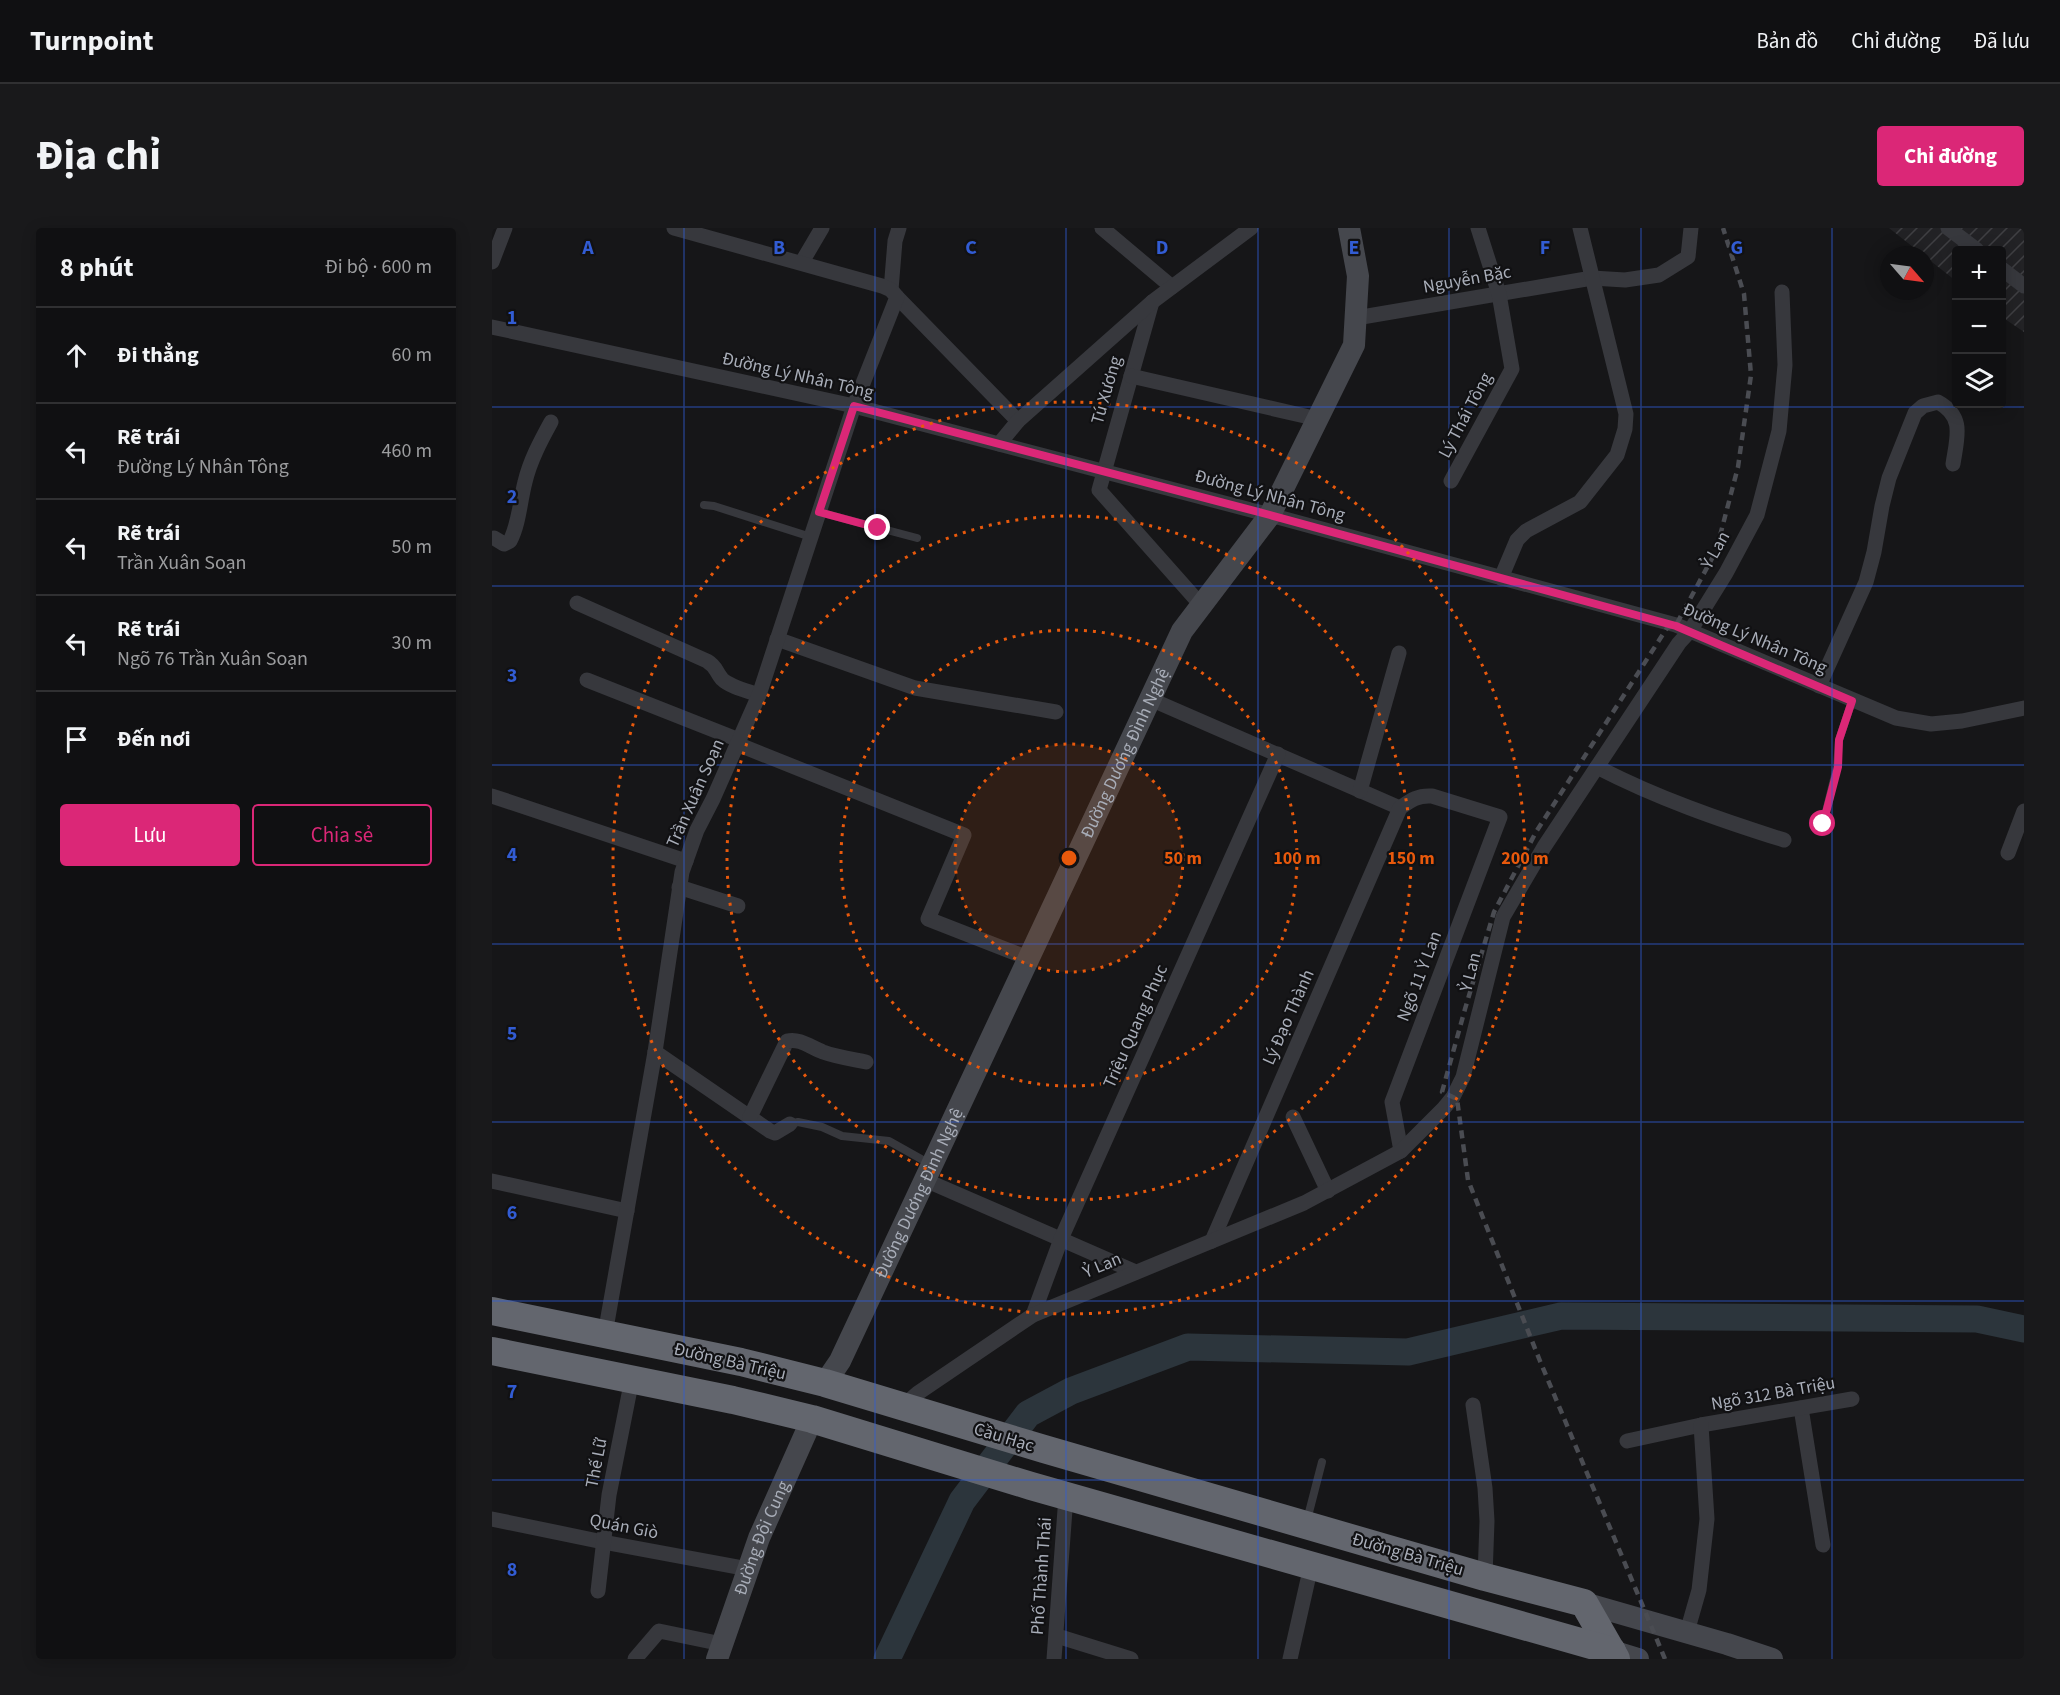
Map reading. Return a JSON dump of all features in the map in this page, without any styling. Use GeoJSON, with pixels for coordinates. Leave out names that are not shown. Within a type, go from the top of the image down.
{"type":"FeatureCollection","features":[{"type":"Feature","properties":{"kind":"highway","name":"Đường Bà Triệu"},"geometry":{"type":"LineString","coordinates":[[492,1311],[741,1362],[825,1383],[964,1424]]}},
{"type":"Feature","properties":{"kind":"highway","name":"Đường Bà Triệu"},"geometry":{"type":"LineString","coordinates":[[492,1351],[733,1400],[812,1419],[1066,1496]]}},
{"type":"Feature","properties":{"kind":"highway"},"geometry":{"type":"LineString","coordinates":[[812,1419],[825,1383]]}},
{"type":"Feature","properties":{"kind":"highway","name":"Cầu Hạc"},"geometry":{"type":"LineString","coordinates":[[964,1424],[1044,1449]]}},
{"type":"Feature","properties":{"kind":"highway","name":"Đường Bà Triệu"},"geometry":{"type":"LineString","coordinates":[[1044,1449],[1485,1577],[1584,1603]]}},
{"type":"Feature","properties":{"kind":"highway"},"geometry":{"type":"LineString","coordinates":[[1066,1496],[1311,1566],[1566,1648],[1622,1656]]}},
{"type":"Feature","properties":{"kind":"highway"},"geometry":{"type":"LineString","coordinates":[[1532,1590],[1566,1648]]}},
{"type":"Feature","properties":{"kind":"highway"},"geometry":{"type":"LineString","coordinates":[[1584,1603],[1622,1656]]}},
{"type":"Feature","properties":{"kind":"main road","name":"Đường Dương Đình Nghệ"},"geometry":{"type":"LineString","coordinates":[[825,1383],[840,1361],[1182,631],[1270,515],[1354,345],[1358,276],[1349,228]]}},
{"type":"Feature","properties":{"kind":"main road","name":"Đường Đội Cung"},"geometry":{"type":"LineString","coordinates":[[720,1652],[759,1538],[812,1419]]}},
{"type":"Feature","properties":{"kind":"main road","name":"Đường Bà Triệu"},"geometry":{"type":"LineString","coordinates":[[1584,1603],[1772,1659]]}},
{"type":"Feature","properties":{"kind":"street"},"geometry":{"type":"LineString","coordinates":[[492,262],[506,228]]}},
{"type":"Feature","properties":{"kind":"street"},"geometry":{"type":"LineString","coordinates":[[674,228],[802,262],[894,293],[1018,421]]}},
{"type":"Feature","properties":{"kind":"street"},"geometry":{"type":"LineString","coordinates":[[802,262],[822,228]]}},
{"type":"Feature","properties":{"kind":"street","name":"Trần Xuân Soạn"},"geometry":{"type":"LineString","coordinates":[[605,1334],[656,1052],[679,887],[697,830],[713,800],[759,695],[854,406],[894,293],[895,242],[899,228]]}},
{"type":"Feature","properties":{"kind":"street"},"geometry":{"type":"LineString","coordinates":[[1102,228],[1172,287]]}},
{"type":"Feature","properties":{"kind":"street"},"geometry":{"type":"LineString","coordinates":[[999,444],[1018,421],[1152,302],[1251,228]]}},
{"type":"Feature","properties":{"kind":"street","name":"Lý Thái Tông"},"geometry":{"type":"LineString","coordinates":[[1452,481],[1512,369],[1499,294],[1478,228]]}},
{"type":"Feature","properties":{"kind":"street"},"geometry":{"type":"LineString","coordinates":[[1502,578],[1517,540],[1526,531],[1580,502],[1617,455],[1622,438],[1626,414],[1580,228]]}},
{"type":"Feature","properties":{"kind":"street","name":"Nguyễn Bặc"},"geometry":{"type":"LineString","coordinates":[[1356,318],[1592,278],[1625,280],[1659,275],[1688,257],[1691,228]]}},
{"type":"Feature","properties":{"kind":"street"},"geometry":{"type":"LineString","coordinates":[[1948,228],[1972,246]]}},
{"type":"Feature","properties":{"kind":"street"},"geometry":{"type":"LineString","coordinates":[[2006,273],[2024,286]]}},
{"type":"Feature","properties":{"kind":"street","name":"Ỷ Lan"},"geometry":{"type":"LineString","coordinates":[[903,1406],[918,1393],[1033,1316],[1304,1203],[1401,1151],[1453,1097],[1463,1077],[1503,917],[1544,847],[1679,643],[1690,631],[1726,573],[1757,515],[1779,431],[1785,365],[1782,292]]}},
{"type":"Feature","properties":{"kind":"street","name":"Tú Xương"},"geometry":{"type":"LineString","coordinates":[[1152,302],[1099,490],[1201,605]]}},
{"type":"Feature","properties":{"kind":"street","name":"Đường Lý Nhân Tông"},"geometry":{"type":"LineString","coordinates":[[492,327],[854,406],[1502,578],[1690,631],[1896,718],[1931,724],[1962,721],[2024,708]]}},
{"type":"Feature","properties":{"kind":"street"},"geometry":{"type":"LineString","coordinates":[[1131,376],[1318,419]]}},
{"type":"Feature","properties":{"kind":"street"},"geometry":{"type":"LineString","coordinates":[[1819,686],[1866,582],[1889,478],[1915,413],[1923,406],[1938,402],[1949,408],[1955,418],[1958,430],[1953,464]]}},
{"type":"Feature","properties":{"kind":"street"},"geometry":{"type":"LineString","coordinates":[[493,540],[504,544],[510,541],[514,533],[525,480],[534,454],[551,422]]}},
{"type":"Feature","properties":{"kind":"street"},"geometry":{"type":"LineString","coordinates":[[577,603],[707,661],[716,666],[728,683],[759,695]]}},
{"type":"Feature","properties":{"kind":"street"},"geometry":{"type":"LineString","coordinates":[[777,639],[915,688],[1056,712]]}},
{"type":"Feature","properties":{"kind":"street"},"geometry":{"type":"LineString","coordinates":[[1360,791],[1399,653]]}},
{"type":"Feature","properties":{"kind":"street"},"geometry":{"type":"LineString","coordinates":[[586,680],[964,835],[928,919],[1028,958]]}},
{"type":"Feature","properties":{"kind":"street"},"geometry":{"type":"LineString","coordinates":[[1150,699],[1400,808]]}},
{"type":"Feature","properties":{"kind":"street","name":"Triệu Quang Phục"},"geometry":{"type":"LineString","coordinates":[[1033,1316],[1061,1239],[1278,754]]}},
{"type":"Feature","properties":{"kind":"street"},"geometry":{"type":"LineString","coordinates":[[1597,767],[1640,790],[1738,826],[1784,840]]}},
{"type":"Feature","properties":{"kind":"street","name":"Ngõ 11 Ỷ Lan"},"geometry":{"type":"LineString","coordinates":[[1400,808],[1422,795],[1500,817],[1392,1102],[1401,1151]]}},
{"type":"Feature","properties":{"kind":"street"},"geometry":{"type":"LineString","coordinates":[[492,796],[686,861]]}},
{"type":"Feature","properties":{"kind":"street","name":"Lý Đạo Thành"},"geometry":{"type":"LineString","coordinates":[[1212,1241],[1400,808]]}},
{"type":"Feature","properties":{"kind":"street"},"geometry":{"type":"LineString","coordinates":[[2008,853],[2024,812]]}},
{"type":"Feature","properties":{"kind":"street"},"geometry":{"type":"LineString","coordinates":[[679,887],[738,906]]}},
{"type":"Feature","properties":{"kind":"street"},"geometry":{"type":"LineString","coordinates":[[750,1117],[787,1041],[801,1042],[822,1052],[866,1062]]}},
{"type":"Feature","properties":{"kind":"street"},"geometry":{"type":"LineString","coordinates":[[656,1052],[775,1133],[790,1124]]}},
{"type":"Feature","properties":{"kind":"street"},"geometry":{"type":"LineString","coordinates":[[1293,1117],[1328,1191]]}},
{"type":"Feature","properties":{"kind":"street"},"geometry":{"type":"LineString","coordinates":[[929,1173],[1061,1239],[1136,1272]]}},
{"type":"Feature","properties":{"kind":"street"},"geometry":{"type":"LineString","coordinates":[[492,1181],[627,1211]]}},
{"type":"Feature","properties":{"kind":"street","name":"Thế Lữ"},"geometry":{"type":"LineString","coordinates":[[597,1591],[609,1495],[632,1379]]}},
{"type":"Feature","properties":{"kind":"street","name":"Ngõ 312 Bà Triệu"},"geometry":{"type":"LineString","coordinates":[[1627,1441],[1701,1425],[1852,1399]]}},
{"type":"Feature","properties":{"kind":"street"},"geometry":{"type":"LineString","coordinates":[[1473,1405],[1485,1488],[1487,1521],[1485,1577]]}},
{"type":"Feature","properties":{"kind":"street"},"geometry":{"type":"LineString","coordinates":[[1801,1408],[1823,1545]]}},
{"type":"Feature","properties":{"kind":"street","name":"Ngõ 312 Bà Triệu"},"geometry":{"type":"LineString","coordinates":[[1687,1632],[1699,1590],[1707,1519],[1701,1425]]}},
{"type":"Feature","properties":{"kind":"street","name":"Phố Thành Thái"},"geometry":{"type":"LineString","coordinates":[[1054,1659],[1066,1496]]}},
{"type":"Feature","properties":{"kind":"street","name":"Quán Giò"},"geometry":{"type":"LineString","coordinates":[[492,1519],[748,1569]]}},
{"type":"Feature","properties":{"kind":"street"},"geometry":{"type":"LineString","coordinates":[[1290,1659],[1311,1566]]}},
{"type":"Feature","properties":{"kind":"street"},"geometry":{"type":"LineString","coordinates":[[635,1659],[659,1631],[720,1652]]}},
{"type":"Feature","properties":{"kind":"street"},"geometry":{"type":"LineString","coordinates":[[1057,1636],[1131,1659]]}},
{"type":"Feature","properties":{"kind":"lane"},"geometry":{"type":"LineString","coordinates":[[704,505],[714,506],[811,537]]}},
{"type":"Feature","properties":{"kind":"lane"},"geometry":{"type":"LineString","coordinates":[[819,512],[917,538]]}},
{"type":"Feature","properties":{"kind":"lane"},"geometry":{"type":"LineString","coordinates":[[1823,824],[1838,767],[1839,740],[1852,701]]}},
{"type":"Feature","properties":{"kind":"lane"},"geometry":{"type":"LineString","coordinates":[[790,1124],[798,1122],[822,1127],[842,1136],[889,1141],[906,1149],[929,1173]]}},
{"type":"Feature","properties":{"kind":"lane"},"geometry":{"type":"LineString","coordinates":[[1305,1524],[1322,1462]]}},
{"type":"Feature","properties":{"kind":"shaded area"},"geometry":{"type":"Polygon","coordinates":[[[1889,228],[2024,228],[2024,332],[2006,320],[2006,246],[1952,246],[1952,278],[1934,264],[1934,246],[1912,246],[1889,228]]]}},
{"type":"Feature","properties":{"kind":"waterway"},"geometry":{"type":"LineString","coordinates":[[887,1659],[962,1501],[1028,1414],[1071,1391],[1188,1347],[1408,1352],[1561,1316],[1977,1319],[2024,1329]]}},
{"type":"Feature","properties":{"kind":"railway"},"geometry":{"type":"LineString","coordinates":[[1665,1659],[1540,1361],[1468,1180],[1457,1099],[1442,1092],[1494,912],[1536,832],[1667,628],[1676,625],[1716,551],[1738,467],[1751,375],[1744,294],[1723,228]]}},
{"type":"Feature","properties":{"kind":"route"},"geometry":{"type":"LineString","coordinates":[[878,528],[819,512],[854,406],[1270,515],[1676,626],[1852,701],[1839,740],[1838,767],[1823,824]]}}]}
